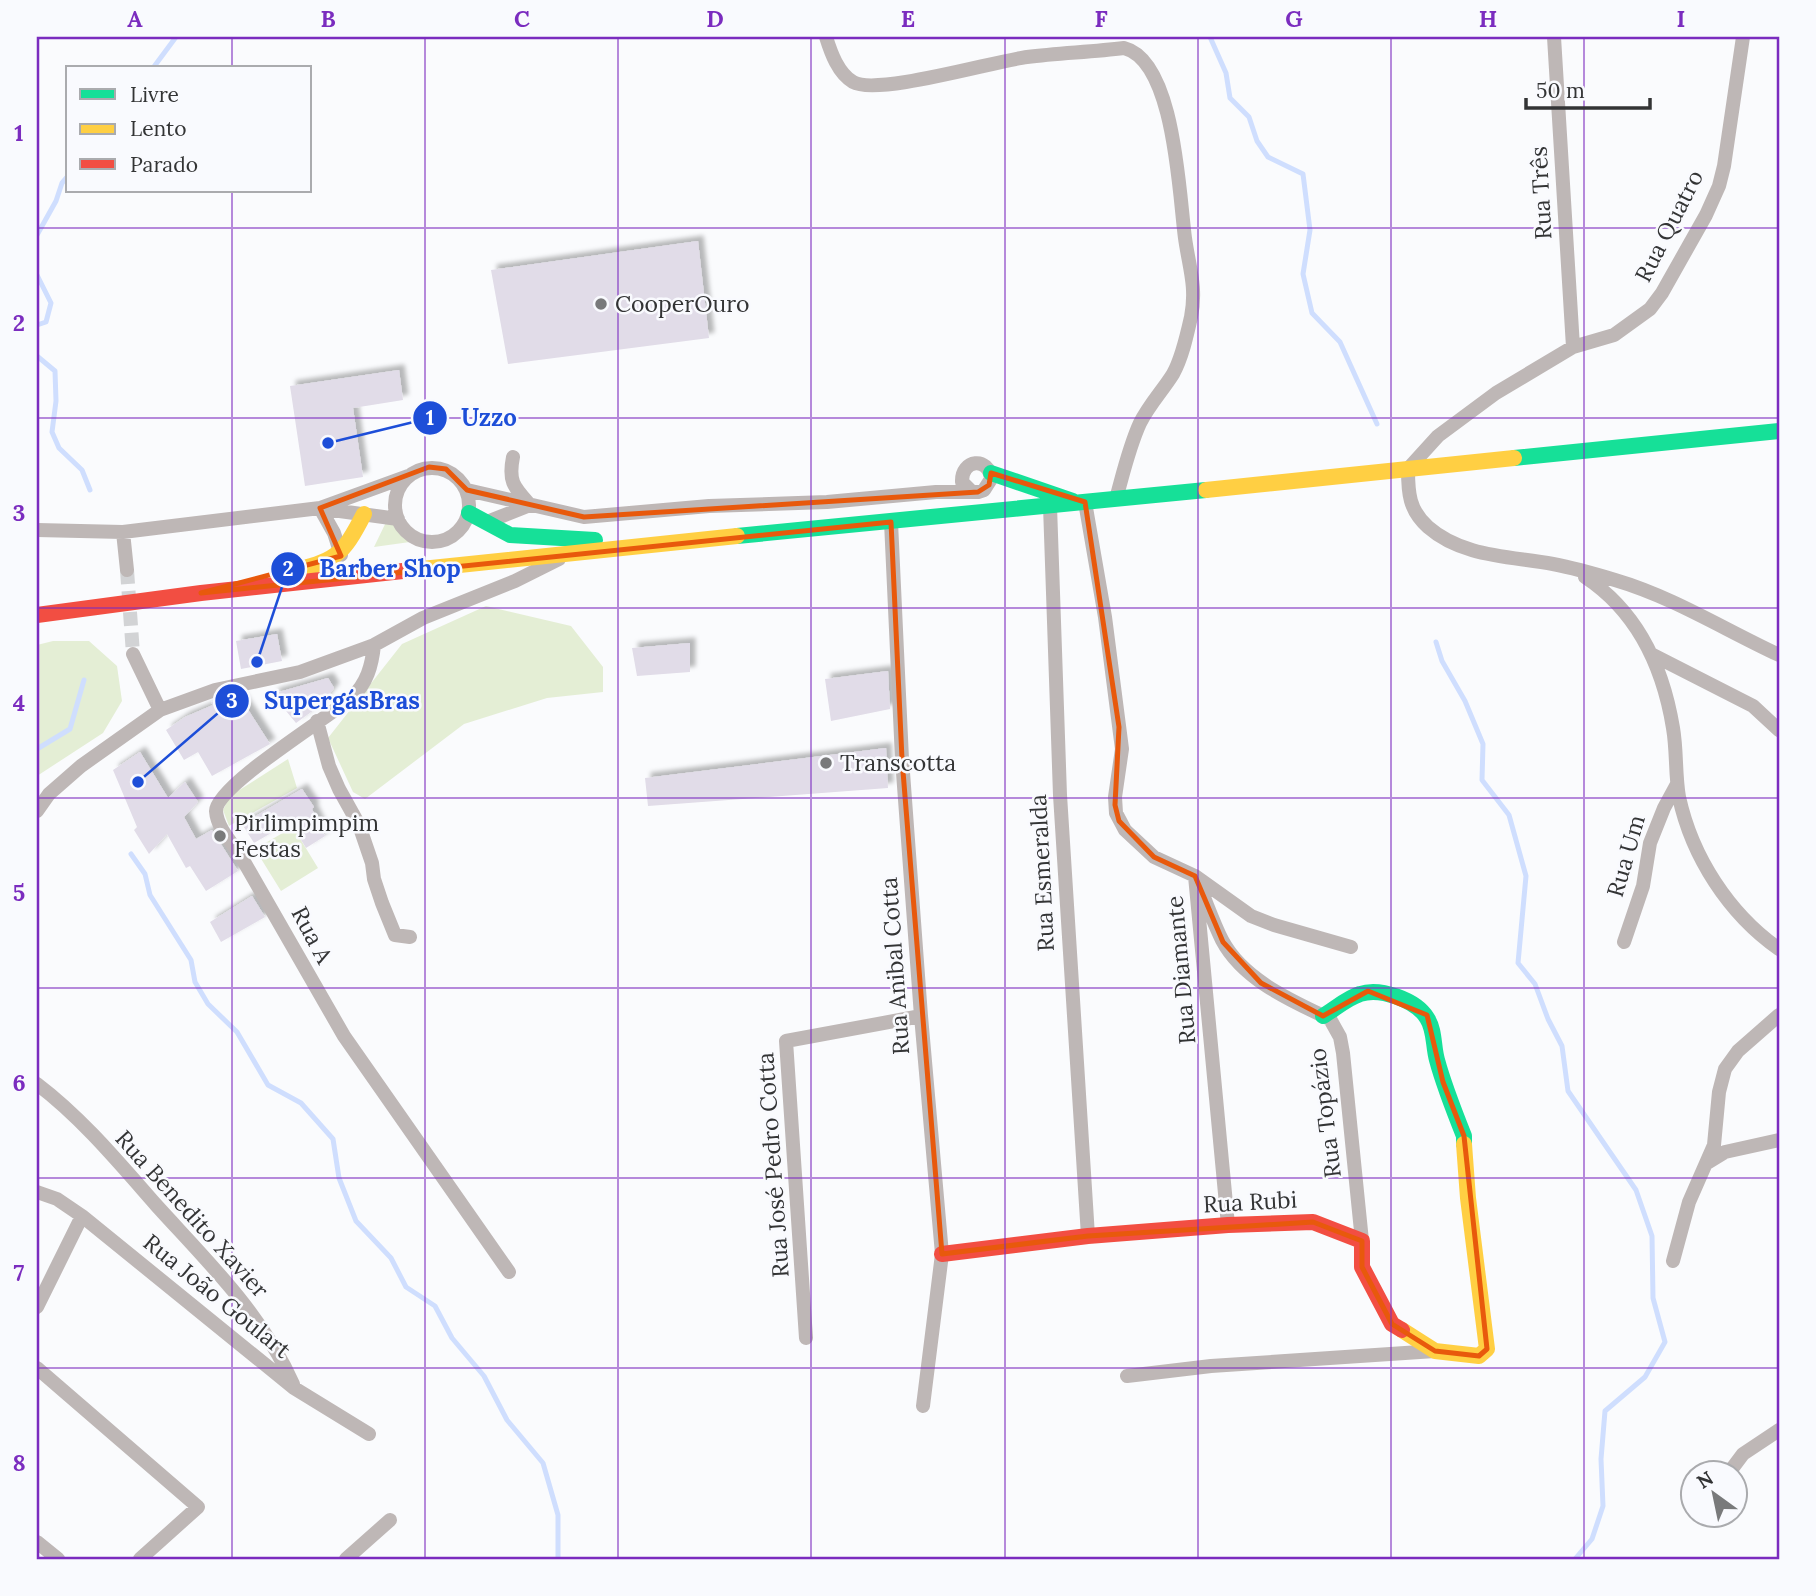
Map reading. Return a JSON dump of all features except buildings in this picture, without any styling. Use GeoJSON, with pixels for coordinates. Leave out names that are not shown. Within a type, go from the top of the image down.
{"type":"FeatureCollection","features":[{"type":"Feature","properties":{"kind":"main road"},"geometry":{"type":"LineString","coordinates":[[37,615],[201,593],[674,541],[891,522],[1779,431]]}},
{"type":"Feature","properties":{"kind":"main road"},"geometry":{"type":"LineString","coordinates":[[991,472],[1082,502]]}},
{"type":"Feature","properties":{"kind":"main road"},"geometry":{"type":"LineString","coordinates":[[469,513],[510,534],[531,537],[674,541]]}},
{"type":"Feature","properties":{"kind":"main road"},"geometry":{"type":"LineString","coordinates":[[201,593],[320,565],[341,555],[364,514]]}},
{"type":"Feature","properties":{"kind":"main road"},"geometry":{"type":"LineString","coordinates":[[442,567],[531,537]]}},
{"type":"Feature","properties":{"kind":"main road"},"geometry":{"type":"LineString","coordinates":[[1323,1016],[1360,994],[1379,991],[1413,1005],[1429,1020],[1443,1082],[1464,1136],[1468,1198],[1487,1349],[1479,1356],[1435,1352],[1392,1324],[1362,1267],[1362,1241]]}},
{"type":"Feature","properties":{"kind":"main road","name":"Rua Rubi"},"geometry":{"type":"LineString","coordinates":[[942,1254],[1088,1236],[1228,1225],[1313,1222],[1362,1241]]}},
{"type":"Feature","properties":{"kind":"street"},"geometry":{"type":"LineString","coordinates":[[826,37],[840,69],[854,83],[874,86],[956,73],[1031,57],[1124,48],[1134,51],[1144,60],[1161,92],[1170,120],[1186,247],[1194,280],[1193,300],[1174,371],[1137,429],[1116,499]]}},
{"type":"Feature","properties":{"kind":"street","name":"Rua Três"},"geometry":{"type":"LineString","coordinates":[[1555,37],[1573,347]]}},
{"type":"Feature","properties":{"kind":"street","name":"Rua Quatro"},"geometry":{"type":"LineString","coordinates":[[1408,469],[1438,436],[1496,393],[1573,347],[1614,335],[1650,309],[1662,293],[1706,215],[1719,186],[1743,37]]}},
{"type":"Feature","properties":{"kind":"street"},"geometry":{"type":"LineString","coordinates":[[513,457],[511,481],[530,505]]}},
{"type":"Feature","properties":{"kind":"street"},"geometry":{"type":"LineString","coordinates":[[467,490],[584,517],[709,506],[827,502],[985,490],[992,479],[991,472],[987,467],[975,463],[969,465],[962,476],[936,492]]}},
{"type":"Feature","properties":{"kind":"street"},"geometry":{"type":"LineString","coordinates":[[429,467],[446,469],[461,480],[467,490],[470,501],[465,524],[456,534],[445,540],[432,543],[408,534],[395,512],[399,486],[413,472],[429,467]]}},
{"type":"Feature","properties":{"kind":"street"},"geometry":{"type":"LineString","coordinates":[[1408,469],[1408,494],[1412,509],[1428,527],[1461,548],[1556,565],[1615,580],[1652,593],[1779,655]]}},
{"type":"Feature","properties":{"kind":"street"},"geometry":{"type":"LineString","coordinates":[[37,530],[123,532],[320,508],[408,476]]}},
{"type":"Feature","properties":{"kind":"street"},"geometry":{"type":"LineString","coordinates":[[962,476],[962,482],[971,491]]}},
{"type":"Feature","properties":{"kind":"street","name":"Rua Diamante"},"geometry":{"type":"LineString","coordinates":[[1082,502],[1105,617],[1122,749],[1115,797],[1116,813],[1125,830],[1154,857],[1195,876],[1228,1225]]}},
{"type":"Feature","properties":{"kind":"street"},"geometry":{"type":"LineString","coordinates":[[487,522],[530,505]]}},
{"type":"Feature","properties":{"kind":"street","name":"Rua Esmeralda"},"geometry":{"type":"LineString","coordinates":[[1050,506],[1060,795],[1088,1236]]}},
{"type":"Feature","properties":{"kind":"street"},"geometry":{"type":"LineString","coordinates":[[320,508],[398,519]]}},
{"type":"Feature","properties":{"kind":"street"},"geometry":{"type":"LineString","coordinates":[[320,508],[334,533],[341,555]]}},
{"type":"Feature","properties":{"kind":"street","name":"Rua Anibal Cotta"},"geometry":{"type":"LineString","coordinates":[[891,522],[902,759],[942,1254],[923,1406]]}},
{"type":"Feature","properties":{"kind":"street"},"geometry":{"type":"LineString","coordinates":[[123,532],[127,570]]}},
{"type":"Feature","properties":{"kind":"street"},"geometry":{"type":"LineString","coordinates":[[37,811],[49,794],[81,766],[160,710],[215,690],[300,672],[374,645],[423,618],[515,581],[570,553]]}},
{"type":"Feature","properties":{"kind":"street"},"geometry":{"type":"LineString","coordinates":[[1577,571],[1613,597],[1625,611],[1651,654],[1659,670],[1674,730],[1677,784],[1694,840],[1723,894],[1746,923],[1779,948]]}},
{"type":"Feature","properties":{"kind":"street","name":"Rua A"},"geometry":{"type":"LineString","coordinates":[[374,645],[372,668],[353,697],[317,721],[223,796],[217,807],[220,824],[270,906],[323,1003],[509,1272]]}},
{"type":"Feature","properties":{"kind":"street"},"geometry":{"type":"LineString","coordinates":[[133,654],[160,710]]}},
{"type":"Feature","properties":{"kind":"street"},"geometry":{"type":"LineString","coordinates":[[1651,654],[1753,706],[1779,730]]}},
{"type":"Feature","properties":{"kind":"street"},"geometry":{"type":"LineString","coordinates":[[317,721],[329,766],[359,825],[388,918],[395,934],[410,937]]}},
{"type":"Feature","properties":{"kind":"street","name":"Rua Um"},"geometry":{"type":"LineString","coordinates":[[1624,942],[1643,886],[1650,843],[1677,784]]}},
{"type":"Feature","properties":{"kind":"street"},"geometry":{"type":"LineString","coordinates":[[1195,876],[1251,916],[1351,947]]}},
{"type":"Feature","properties":{"kind":"street","name":"Rua Topázio"},"geometry":{"type":"LineString","coordinates":[[1195,876],[1223,942],[1234,958],[1261,982],[1331,1019],[1336,1026],[1343,1053],[1362,1241]]}},
{"type":"Feature","properties":{"kind":"street"},"geometry":{"type":"LineString","coordinates":[[1672,1261],[1689,1202],[1717,1133],[1719,1093],[1725,1069],[1744,1045],[1779,1014]]}},
{"type":"Feature","properties":{"kind":"street","name":"Rua José Pedro Cotta"},"geometry":{"type":"LineString","coordinates":[[806,1338],[786,1041],[921,1016]]}},
{"type":"Feature","properties":{"kind":"street","name":"Rua Benedito Xavier"},"geometry":{"type":"LineString","coordinates":[[37,1084],[116,1160],[234,1291],[272,1343],[295,1388]]}},
{"type":"Feature","properties":{"kind":"street"},"geometry":{"type":"LineString","coordinates":[[1707,1163],[1725,1152],[1779,1140]]}},
{"type":"Feature","properties":{"kind":"street","name":"Rua João Goulart"},"geometry":{"type":"LineString","coordinates":[[37,1192],[57,1199],[82,1216],[295,1388],[369,1434]]}},
{"type":"Feature","properties":{"kind":"street"},"geometry":{"type":"LineString","coordinates":[[37,1307],[82,1216]]}},
{"type":"Feature","properties":{"kind":"street"},"geometry":{"type":"LineString","coordinates":[[1126,1377],[1211,1366],[1435,1352]]}},
{"type":"Feature","properties":{"kind":"street"},"geometry":{"type":"LineString","coordinates":[[37,1368],[198,1507],[140,1559]]}},
{"type":"Feature","properties":{"kind":"street"},"geometry":{"type":"LineString","coordinates":[[1738,1460],[1743,1454],[1779,1430]]}},
{"type":"Feature","properties":{"kind":"street"},"geometry":{"type":"LineString","coordinates":[[346,1559],[390,1520]]}},
{"type":"Feature","properties":{"kind":"street"},"geometry":{"type":"LineString","coordinates":[[37,1542],[58,1559]]}},
{"type":"Feature","properties":{"kind":"highlighted area"},"geometry":{"type":"Polygon","coordinates":[[[429,467],[446,469],[467,490],[584,517],[978,492],[989,485],[991,473],[1085,502],[1119,727],[1115,805],[1119,821],[1154,857],[1195,876],[1223,942],[1261,983],[1323,1016],[1368,991],[1427,1015],[1443,1082],[1464,1136],[1487,1349],[1479,1356],[1435,1351],[1392,1324],[1362,1267],[1362,1241],[1313,1222],[1088,1236],[942,1254],[902,759],[891,522],[201,593],[341,556],[320,508],[429,467]]]}},
{"type":"Feature","properties":{"kind":"green space"},"geometry":{"type":"Polygon","coordinates":[[[389,516],[410,542],[374,547],[389,516]]]}},
{"type":"Feature","properties":{"kind":"green space"},"geometry":{"type":"Polygon","coordinates":[[[486,606],[571,626],[603,667],[603,692],[547,698],[464,724],[365,799],[353,792],[328,738],[402,644],[486,606]]]}},
{"type":"Feature","properties":{"kind":"green space"},"geometry":{"type":"Polygon","coordinates":[[[53,641],[89,641],[117,666],[122,701],[103,733],[37,776],[37,645],[53,641]]]}},
{"type":"Feature","properties":{"kind":"green space"},"geometry":{"type":"Polygon","coordinates":[[[288,759],[297,788],[229,826],[223,810],[230,796],[288,759]]]}},
{"type":"Feature","properties":{"kind":"green space"},"geometry":{"type":"Polygon","coordinates":[[[293,827],[318,868],[281,891],[255,849],[293,827]]]}},
{"type":"Feature","properties":{"kind":"waterway"},"geometry":{"type":"LineString","coordinates":[[154,66],[176,37]]}},
{"type":"Feature","properties":{"kind":"waterway"},"geometry":{"type":"LineString","coordinates":[[1210,37],[1226,73],[1230,98],[1249,117],[1257,141],[1268,157],[1303,174],[1310,230],[1303,274],[1312,313],[1340,342],[1377,424]]}},
{"type":"Feature","properties":{"kind":"waterway"},"geometry":{"type":"LineString","coordinates":[[37,235],[66,178]]}},
{"type":"Feature","properties":{"kind":"waterway"},"geometry":{"type":"LineString","coordinates":[[37,275],[51,303],[46,322],[37,325]]}},
{"type":"Feature","properties":{"kind":"waterway"},"geometry":{"type":"LineString","coordinates":[[37,356],[55,371],[56,401],[52,432],[59,448],[82,470],[90,490]]}},
{"type":"Feature","properties":{"kind":"waterway"},"geometry":{"type":"LineString","coordinates":[[1436,642],[1442,661],[1465,701],[1483,744],[1482,780],[1509,815],[1526,876],[1518,963],[1535,984],[1562,1046],[1568,1091],[1636,1190],[1652,1236],[1653,1298],[1665,1342],[1645,1377],[1605,1411],[1601,1459],[1603,1506],[1592,1539],[1575,1559]]}},
{"type":"Feature","properties":{"kind":"waterway"},"geometry":{"type":"LineString","coordinates":[[37,749],[70,729],[84,680]]}},
{"type":"Feature","properties":{"kind":"waterway"},"geometry":{"type":"LineString","coordinates":[[131,854],[145,874],[150,895],[191,960],[195,982],[208,1004],[237,1032],[268,1085],[301,1103],[333,1139],[339,1178],[356,1221],[391,1258],[406,1287],[435,1306],[452,1338],[484,1376],[507,1420],[543,1463],[558,1515],[558,1559]]}},
{"type":"Feature","properties":{"kind":"tunnel"},"geometry":{"type":"LineString","coordinates":[[127,570],[133,654]]}},
{"type":"Feature","properties":{"kind":"traffic: fast"},"geometry":{"type":"LineString","coordinates":[[1514,458],[1779,431]]}},
{"type":"Feature","properties":{"kind":"traffic: fast"},"geometry":{"type":"LineString","coordinates":[[991,473],[1073,501]]}},
{"type":"Feature","properties":{"kind":"traffic: fast"},"geometry":{"type":"LineString","coordinates":[[737,536],[1206,490]]}},
{"type":"Feature","properties":{"kind":"traffic: fast"},"geometry":{"type":"LineString","coordinates":[[469,513],[510,535],[595,540]]}},
{"type":"Feature","properties":{"kind":"traffic: fast"},"geometry":{"type":"LineString","coordinates":[[1323,1016],[1350,998],[1368,992],[1397,997],[1422,1012],[1431,1028],[1437,1060],[1464,1136],[1464,1144]]}},
{"type":"Feature","properties":{"kind":"traffic: slow"},"geometry":{"type":"LineString","coordinates":[[1206,490],[1514,458]]}},
{"type":"Feature","properties":{"kind":"traffic: slow"},"geometry":{"type":"LineString","coordinates":[[288,572],[317,564],[335,555],[349,540],[364,514]]}},
{"type":"Feature","properties":{"kind":"traffic: slow"},"geometry":{"type":"LineString","coordinates":[[412,570],[737,536]]}},
{"type":"Feature","properties":{"kind":"traffic: slow"},"geometry":{"type":"LineString","coordinates":[[1402,1330],[1435,1351],[1479,1356],[1487,1349],[1464,1144]]}},
{"type":"Feature","properties":{"kind":"traffic: jam"},"geometry":{"type":"LineString","coordinates":[[37,615],[201,593],[412,570]]}},
{"type":"Feature","properties":{"kind":"traffic: jam"},"geometry":{"type":"LineString","coordinates":[[942,1254],[1088,1236],[1228,1225],[1313,1222],[1362,1241],[1362,1267],[1392,1324],[1402,1330]]}},
{"type":"Feature","properties":{"kind":"place","name":"CooperOuro"},"geometry":{"type":"Point","coordinates":[601,304]}},
{"type":"Feature","properties":{"kind":"place","name":"Uzzo"},"geometry":{"type":"Point","coordinates":[328,443]}},
{"type":"Feature","properties":{"kind":"place","name":"Barber Shop"},"geometry":{"type":"Point","coordinates":[257,662]}},
{"type":"Feature","properties":{"kind":"place","name":"Transcotta"},"geometry":{"type":"Point","coordinates":[826,763]}},
{"type":"Feature","properties":{"kind":"place","name":"SupergásBras"},"geometry":{"type":"Point","coordinates":[138,782]}},
{"type":"Feature","properties":{"kind":"place","name":"Pirlimpimpim Festas"},"geometry":{"type":"Point","coordinates":[220,836]}}]}
